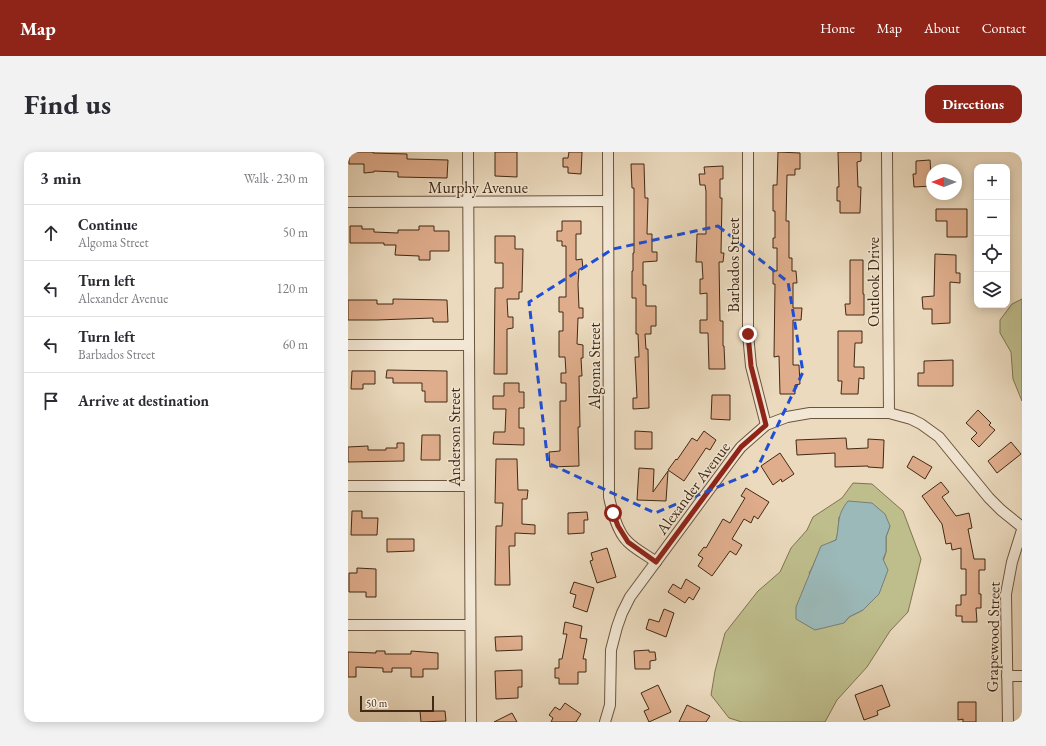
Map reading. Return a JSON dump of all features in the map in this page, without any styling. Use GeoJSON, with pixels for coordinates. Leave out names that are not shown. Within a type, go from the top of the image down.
{"type":"FeatureCollection","features":[{"type":"Feature","properties":{"kind":"street","name":"Anderson Street"},"geometry":{"type":"LineString","coordinates":[[468,152],[469,625],[471,722]]}},
{"type":"Feature","properties":{"kind":"street","name":"Algoma Street"},"geometry":{"type":"LineString","coordinates":[[608,152],[609,497],[618,526],[628,542],[656,562]]}},
{"type":"Feature","properties":{"kind":"street","name":"Barbados Street"},"geometry":{"type":"LineString","coordinates":[[748,152],[748,334],[751,366],[766,425]]}},
{"type":"Feature","properties":{"kind":"street","name":"Outlook Drive"},"geometry":{"type":"LineString","coordinates":[[887,152],[889,413]]}},
{"type":"Feature","properties":{"kind":"street","name":"Murphy Avenue"},"geometry":{"type":"LineString","coordinates":[[348,202],[608,201]]}},
{"type":"Feature","properties":{"kind":"street"},"geometry":{"type":"LineString","coordinates":[[348,345],[468,345]]}},
{"type":"Feature","properties":{"kind":"street","name":"Alexander Avenue"},"geometry":{"type":"LineString","coordinates":[[605,722],[610,705],[611,650],[617,627],[630,598],[741,447],[766,425],[787,417],[810,413],[889,413],[911,419],[921,424],[939,437],[1000,510],[1022,527]]}},
{"type":"Feature","properties":{"kind":"street"},"geometry":{"type":"LineString","coordinates":[[348,486],[469,486]]}},
{"type":"Feature","properties":{"kind":"street","name":"Grapewood Street"},"geometry":{"type":"LineString","coordinates":[[1008,722],[1006,594],[1012,562],[1022,530]]}},
{"type":"Feature","properties":{"kind":"street"},"geometry":{"type":"LineString","coordinates":[[348,625],[469,625]]}},
{"type":"Feature","properties":{"kind":"street"},"geometry":{"type":"LineString","coordinates":[[1007,676],[1022,676]]}},
{"type":"Feature","properties":{"kind":"highlighted area"},"geometry":{"type":"Polygon","coordinates":[[[718,226],[788,282],[803,372],[756,471],[655,513],[548,463],[529,302],[613,249],[718,226]]]}},
{"type":"Feature","properties":{"kind":"shaded area"},"geometry":{"type":"Polygon","coordinates":[[[1022,299],[1022,401],[1013,379],[1011,352],[1000,333],[1000,320],[1012,304],[1022,299]]]}},
{"type":"Feature","properties":{"kind":"shaded area"},"geometry":{"type":"Polygon","coordinates":[[[853,483],[872,484],[903,511],[921,559],[908,612],[890,631],[867,667],[837,700],[825,722],[742,722],[729,718],[711,695],[715,671],[725,633],[758,591],[780,572],[791,548],[807,530],[813,517],[842,498],[853,483]],[[839,517],[836,540],[824,547],[818,554],[809,573],[844,623],[849,617],[863,610],[870,603],[886,552],[886,537],[890,526],[839,517]]]}},
{"type":"Feature","properties":{"kind":"water"},"geometry":{"type":"Polygon","coordinates":[[[848,501],[872,503],[885,514],[890,526],[886,537],[886,552],[883,559],[888,570],[879,594],[863,610],[849,617],[844,623],[815,630],[796,619],[796,607],[821,546],[836,540],[840,515],[848,501]]]}},
{"type":"Feature","properties":{"kind":"building"},"geometry":{"type":"Polygon","coordinates":[[[349,152],[407,154],[407,159],[448,160],[447,178],[398,177],[398,172],[374,171],[364,173],[364,164],[349,164],[349,152]]]}},
{"type":"Feature","properties":{"kind":"building"},"geometry":{"type":"Polygon","coordinates":[[[495,152],[517,152],[517,177],[495,176],[495,152]]]}},
{"type":"Feature","properties":{"kind":"building"},"geometry":{"type":"Polygon","coordinates":[[[569,152],[582,152],[581,174],[568,173],[568,167],[563,167],[563,158],[568,158],[569,152]]]}},
{"type":"Feature","properties":{"kind":"building"},"geometry":{"type":"Polygon","coordinates":[[[778,152],[800,153],[800,169],[795,169],[795,175],[787,175],[786,221],[789,221],[789,258],[792,258],[792,271],[796,271],[797,283],[793,283],[793,308],[802,308],[801,320],[793,320],[793,365],[799,365],[800,384],[795,385],[795,394],[780,394],[779,356],[774,357],[775,284],[773,284],[773,271],[777,271],[777,248],[773,248],[773,238],[775,238],[775,211],[773,211],[773,185],[777,185],[778,152]]]}},
{"type":"Feature","properties":{"kind":"building"},"geometry":{"type":"Polygon","coordinates":[[[838,152],[861,152],[861,161],[857,162],[858,187],[861,187],[860,213],[840,213],[840,201],[837,201],[837,187],[839,187],[838,152]]]}},
{"type":"Feature","properties":{"kind":"building"},"geometry":{"type":"Polygon","coordinates":[[[930,160],[930,164],[926,164],[926,186],[914,187],[913,174],[916,174],[916,161],[930,160]]]}},
{"type":"Feature","properties":{"kind":"building"},"geometry":{"type":"Polygon","coordinates":[[[631,164],[644,164],[645,198],[648,198],[647,234],[652,234],[652,252],[657,252],[657,261],[643,262],[643,285],[646,285],[646,306],[656,306],[656,326],[651,326],[651,334],[645,334],[646,349],[648,349],[649,408],[633,409],[633,398],[637,398],[635,357],[639,357],[638,334],[636,334],[636,298],[632,298],[634,188],[632,188],[631,164]]]}},
{"type":"Feature","properties":{"kind":"building"},"geometry":{"type":"Polygon","coordinates":[[[723,166],[723,179],[720,179],[720,198],[722,198],[721,253],[724,253],[723,262],[719,262],[720,321],[723,321],[725,369],[709,369],[708,333],[700,333],[700,320],[707,320],[707,293],[700,294],[700,279],[703,279],[702,262],[696,262],[697,234],[706,234],[706,191],[705,185],[700,185],[699,174],[705,174],[704,167],[723,166]]]}},
{"type":"Feature","properties":{"kind":"building"},"geometry":{"type":"Polygon","coordinates":[[[936,209],[967,209],[967,237],[947,237],[947,221],[936,221],[936,209]]]}},
{"type":"Feature","properties":{"kind":"building"},"geometry":{"type":"Polygon","coordinates":[[[562,221],[581,221],[581,234],[576,234],[576,260],[582,259],[583,269],[579,269],[578,284],[579,308],[583,308],[583,318],[578,318],[577,344],[583,345],[583,358],[581,358],[582,376],[579,376],[579,466],[550,467],[549,452],[560,451],[560,401],[566,401],[566,383],[561,383],[561,373],[566,373],[565,357],[559,357],[559,331],[563,331],[563,312],[559,312],[559,297],[566,297],[566,246],[562,246],[562,241],[557,241],[557,231],[562,231],[562,221]]]}},
{"type":"Feature","properties":{"kind":"building"},"geometry":{"type":"Polygon","coordinates":[[[350,226],[362,226],[362,229],[374,229],[374,232],[398,233],[398,230],[419,230],[419,226],[434,226],[434,231],[449,231],[449,251],[430,251],[430,260],[419,260],[419,256],[395,255],[396,245],[384,245],[384,243],[350,243],[350,226]]]}},
{"type":"Feature","properties":{"kind":"building"},"geometry":{"type":"Polygon","coordinates":[[[495,236],[515,236],[515,249],[523,249],[522,292],[519,292],[519,299],[507,299],[508,317],[513,317],[513,328],[507,329],[507,374],[494,374],[495,288],[503,288],[503,263],[495,263],[495,236]]]}},
{"type":"Feature","properties":{"kind":"building"},"geometry":{"type":"Polygon","coordinates":[[[935,254],[956,255],[956,273],[960,273],[960,283],[950,282],[950,323],[932,324],[932,309],[923,309],[922,297],[934,296],[935,254]]]}},
{"type":"Feature","properties":{"kind":"building"},"geometry":{"type":"Polygon","coordinates":[[[850,260],[863,260],[864,315],[846,315],[845,304],[850,304],[850,260]]]}},
{"type":"Feature","properties":{"kind":"building"},"geometry":{"type":"Polygon","coordinates":[[[393,299],[447,300],[448,322],[433,322],[433,318],[348,320],[348,300],[377,300],[377,304],[393,304],[393,299]]]}},
{"type":"Feature","properties":{"kind":"building"},"geometry":{"type":"Polygon","coordinates":[[[838,331],[862,331],[862,343],[855,343],[854,367],[864,367],[864,379],[859,378],[858,394],[841,394],[842,381],[838,381],[838,331]]]}},
{"type":"Feature","properties":{"kind":"building"},"geometry":{"type":"Polygon","coordinates":[[[953,360],[953,386],[918,386],[918,373],[924,373],[924,361],[953,360]]]}},
{"type":"Feature","properties":{"kind":"building"},"geometry":{"type":"Polygon","coordinates":[[[387,370],[447,371],[447,402],[425,402],[425,391],[422,391],[422,383],[393,383],[393,378],[386,378],[387,370]]]}},
{"type":"Feature","properties":{"kind":"building"},"geometry":{"type":"Polygon","coordinates":[[[352,371],[375,371],[375,384],[363,384],[363,389],[351,389],[352,371]]]}},
{"type":"Feature","properties":{"kind":"building"},"geometry":{"type":"Polygon","coordinates":[[[504,383],[519,383],[519,392],[524,392],[524,408],[519,408],[519,428],[524,428],[524,445],[493,444],[494,432],[505,432],[506,409],[493,409],[493,396],[504,396],[504,383]]]}},
{"type":"Feature","properties":{"kind":"building"},"geometry":{"type":"Polygon","coordinates":[[[712,395],[730,395],[730,420],[711,419],[712,395]]]}},
{"type":"Feature","properties":{"kind":"building"},"geometry":{"type":"Polygon","coordinates":[[[978,410],[991,423],[989,425],[995,430],[979,447],[971,439],[977,433],[966,423],[978,410]]]}},
{"type":"Feature","properties":{"kind":"building"},"geometry":{"type":"Polygon","coordinates":[[[635,431],[652,432],[652,449],[635,449],[635,431]]]}},
{"type":"Feature","properties":{"kind":"building"},"geometry":{"type":"Polygon","coordinates":[[[704,431],[716,440],[710,450],[706,448],[684,481],[668,470],[692,438],[697,441],[704,431]]]}},
{"type":"Feature","properties":{"kind":"building"},"geometry":{"type":"Polygon","coordinates":[[[422,435],[440,435],[440,460],[421,460],[422,435]]]}},
{"type":"Feature","properties":{"kind":"building"},"geometry":{"type":"Polygon","coordinates":[[[846,438],[847,449],[868,448],[868,439],[884,440],[883,468],[868,466],[835,467],[835,453],[797,455],[796,440],[846,438]]]}},
{"type":"Feature","properties":{"kind":"building"},"geometry":{"type":"Polygon","coordinates":[[[1011,442],[1021,454],[997,473],[988,461],[1011,442]]]}},
{"type":"Feature","properties":{"kind":"building"},"geometry":{"type":"Polygon","coordinates":[[[397,443],[404,443],[404,461],[348,462],[348,447],[368,446],[368,450],[386,450],[386,448],[397,448],[397,443]]]}},
{"type":"Feature","properties":{"kind":"building"},"geometry":{"type":"Polygon","coordinates":[[[780,453],[794,474],[782,482],[781,479],[773,485],[761,466],[780,453]]]}},
{"type":"Feature","properties":{"kind":"building"},"geometry":{"type":"Polygon","coordinates":[[[913,456],[932,467],[925,479],[907,467],[913,456]]]}},
{"type":"Feature","properties":{"kind":"building"},"geometry":{"type":"Polygon","coordinates":[[[496,459],[517,459],[518,490],[528,490],[527,499],[522,499],[522,524],[535,525],[535,534],[515,533],[515,546],[509,546],[510,585],[495,585],[496,526],[502,526],[503,503],[495,503],[496,459]]]}},
{"type":"Feature","properties":{"kind":"building"},"geometry":{"type":"Polygon","coordinates":[[[639,468],[654,469],[653,492],[668,471],[666,501],[637,500],[639,468]]]}},
{"type":"Feature","properties":{"kind":"building"},"geometry":{"type":"Polygon","coordinates":[[[941,482],[949,492],[942,497],[956,516],[969,513],[972,528],[968,529],[974,559],[985,559],[985,570],[979,570],[979,594],[981,594],[981,608],[976,608],[977,622],[962,622],[962,616],[956,616],[956,605],[961,605],[961,595],[966,595],[966,569],[961,569],[961,548],[952,550],[951,543],[946,544],[942,524],[922,496],[941,482]]]}},
{"type":"Feature","properties":{"kind":"building"},"geometry":{"type":"Polygon","coordinates":[[[746,488],[769,502],[758,519],[754,516],[751,523],[744,519],[732,539],[742,545],[736,555],[730,551],[712,576],[698,566],[703,558],[698,555],[704,547],[706,548],[723,519],[730,523],[745,498],[741,496],[746,488]]]}},
{"type":"Feature","properties":{"kind":"building"},"geometry":{"type":"Polygon","coordinates":[[[352,511],[362,511],[362,518],[378,518],[377,535],[351,535],[352,511]]]}},
{"type":"Feature","properties":{"kind":"building"},"geometry":{"type":"Polygon","coordinates":[[[587,512],[588,520],[584,520],[584,533],[568,534],[568,513],[587,512]]]}},
{"type":"Feature","properties":{"kind":"building"},"geometry":{"type":"Polygon","coordinates":[[[387,539],[414,539],[414,551],[387,552],[387,539]]]}},
{"type":"Feature","properties":{"kind":"building"},"geometry":{"type":"Polygon","coordinates":[[[607,548],[616,577],[597,583],[590,561],[593,560],[591,553],[607,548]]]}},
{"type":"Feature","properties":{"kind":"building"},"geometry":{"type":"Polygon","coordinates":[[[357,568],[376,569],[376,597],[366,597],[366,592],[349,592],[349,573],[357,573],[357,568]]]}},
{"type":"Feature","properties":{"kind":"building"},"geometry":{"type":"Polygon","coordinates":[[[686,579],[700,588],[693,600],[689,597],[685,603],[668,592],[673,584],[681,589],[686,579]]]}},
{"type":"Feature","properties":{"kind":"building"},"geometry":{"type":"Polygon","coordinates":[[[574,582],[594,588],[587,612],[573,607],[576,595],[570,593],[574,582]]]}},
{"type":"Feature","properties":{"kind":"building"},"geometry":{"type":"Polygon","coordinates":[[[664,609],[674,613],[666,637],[646,629],[649,619],[659,622],[664,609]]]}},
{"type":"Feature","properties":{"kind":"building"},"geometry":{"type":"Polygon","coordinates":[[[565,622],[582,626],[580,638],[587,639],[583,659],[586,659],[586,672],[578,672],[578,684],[559,684],[559,678],[555,678],[555,668],[559,668],[559,659],[562,659],[567,634],[563,634],[565,622]]]}},
{"type":"Feature","properties":{"kind":"building"},"geometry":{"type":"Polygon","coordinates":[[[522,636],[522,650],[496,651],[495,637],[522,636]]]}},
{"type":"Feature","properties":{"kind":"building"},"geometry":{"type":"Polygon","coordinates":[[[649,650],[649,652],[655,652],[656,660],[650,661],[650,669],[635,669],[634,651],[649,650]]]}},
{"type":"Feature","properties":{"kind":"building"},"geometry":{"type":"Polygon","coordinates":[[[376,651],[385,651],[385,654],[411,654],[411,651],[438,653],[438,669],[423,669],[423,677],[411,677],[411,668],[392,668],[392,672],[383,672],[383,668],[356,667],[356,677],[348,677],[348,652],[376,653],[376,651]]]}},
{"type":"Feature","properties":{"kind":"building"},"geometry":{"type":"Polygon","coordinates":[[[522,670],[522,687],[518,687],[518,698],[496,699],[495,671],[522,670]]]}},
{"type":"Feature","properties":{"kind":"building"},"geometry":{"type":"Polygon","coordinates":[[[658,685],[671,712],[649,722],[644,711],[649,709],[641,693],[658,685]]]}},
{"type":"Feature","properties":{"kind":"building"},"geometry":{"type":"Polygon","coordinates":[[[882,685],[890,706],[877,711],[878,715],[864,720],[855,695],[882,685]]]}},
{"type":"Feature","properties":{"kind":"building"},"geometry":{"type":"Polygon","coordinates":[[[958,702],[976,702],[976,722],[963,722],[963,719],[958,720],[958,702]]]}},
{"type":"Feature","properties":{"kind":"building"},"geometry":{"type":"Polygon","coordinates":[[[565,703],[581,714],[576,722],[551,722],[553,718],[549,715],[555,707],[560,710],[565,703]]]}},
{"type":"Feature","properties":{"kind":"building"},"geometry":{"type":"Polygon","coordinates":[[[687,705],[710,716],[706,722],[679,722],[687,705]]]}},
{"type":"Feature","properties":{"kind":"building"},"geometry":{"type":"Polygon","coordinates":[[[420,711],[445,711],[446,721],[421,722],[420,711]]]}},
{"type":"Feature","properties":{"kind":"building"},"geometry":{"type":"Polygon","coordinates":[[[512,713],[517,722],[494,722],[512,713]]]}},
{"type":"Feature","properties":{"kind":"route"},"geometry":{"type":"LineString","coordinates":[[613,513],[618,526],[628,542],[656,562],[741,447],[766,425],[751,366],[748,334]]}}]}
